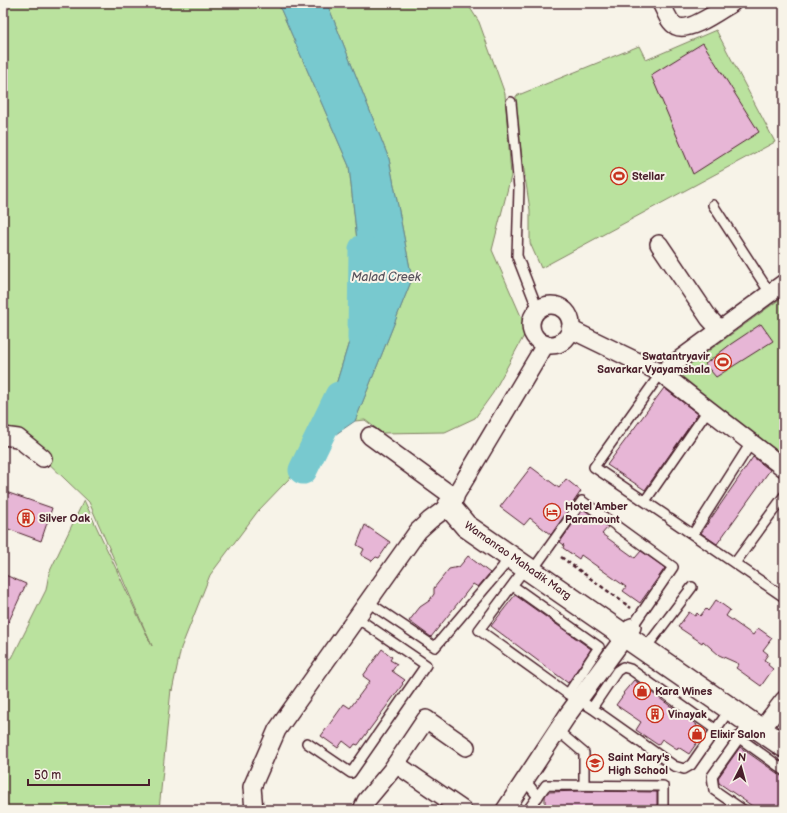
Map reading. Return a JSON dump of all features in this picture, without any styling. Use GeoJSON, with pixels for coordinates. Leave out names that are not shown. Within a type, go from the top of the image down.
{"type":"FeatureCollection","features":[{"type":"Feature","properties":{"kind":"street"},"geometry":{"type":"LineString","coordinates":[[661,3],[672,23],[676,27],[684,28],[692,27],[732,3]]}},
{"type":"Feature","properties":{"kind":"street"},"geometry":{"type":"LineString","coordinates":[[659,244],[709,318],[720,330]]}},
{"type":"Feature","properties":{"kind":"street"},"geometry":{"type":"LineString","coordinates":[[661,373],[784,283]]}},
{"type":"Feature","properties":{"kind":"street"},"geometry":{"type":"LineString","coordinates":[[552,305],[561,308],[568,315],[570,319],[570,329],[567,337],[559,344],[554,345],[545,344],[537,340],[531,332],[530,326],[532,317],[538,310],[552,305]]}},
{"type":"Feature","properties":{"kind":"street"},"geometry":{"type":"LineString","coordinates":[[570,329],[661,373],[784,468]]}},
{"type":"Feature","properties":{"kind":"street"},"geometry":{"type":"LineString","coordinates":[[254,810],[252,788],[277,730],[418,531],[452,502],[545,344]]}},
{"type":"Feature","properties":{"kind":"street"},"geometry":{"type":"LineString","coordinates":[[3,436],[18,438],[43,458]]}},
{"type":"Feature","properties":{"kind":"street"},"geometry":{"type":"LineString","coordinates":[[370,436],[452,502]]}},
{"type":"Feature","properties":{"kind":"street","name":"Wamanrao Mahadik Marg"},"geometry":{"type":"LineString","coordinates":[[452,502],[474,518],[526,564]]}},
{"type":"Feature","properties":{"kind":"street","name":"Wamanrao Mahadik Marg"},"geometry":{"type":"LineString","coordinates":[[452,502],[466,526],[526,564],[630,624],[784,746]]}},
{"type":"Feature","properties":{"kind":"street"},"geometry":{"type":"LineString","coordinates":[[505,810],[630,624]]}},
{"type":"Feature","properties":{"kind":"street","name":"Wamanrao Mahadik Marg"},"geometry":{"type":"LineString","coordinates":[[630,624],[730,709],[760,728]]}},
{"type":"Feature","properties":{"kind":"street"},"geometry":{"type":"LineString","coordinates":[[760,728],[784,700]]}},
{"type":"Feature","properties":{"kind":"street"},"geometry":{"type":"LineString","coordinates":[[362,810],[366,801],[396,764],[426,719],[466,747]]}},
{"type":"Feature","properties":{"kind":"street"},"geometry":{"type":"LineString","coordinates":[[396,764],[462,810]]}},
{"type":"Feature","properties":{"kind":"lane"},"geometry":{"type":"LineString","coordinates":[[511,102],[519,188],[517,256],[538,310]]}},
{"type":"Feature","properties":{"kind":"lane"},"geometry":{"type":"LineString","coordinates":[[713,205],[770,293]]}},
{"type":"Feature","properties":{"kind":"lane"},"geometry":{"type":"LineString","coordinates":[[661,373],[594,467],[784,596]]}},
{"type":"Feature","properties":{"kind":"lane"},"geometry":{"type":"LineString","coordinates":[[644,501],[708,410]]}},
{"type":"Feature","properties":{"kind":"lane"},"geometry":{"type":"LineString","coordinates":[[693,534],[751,442]]}},
{"type":"Feature","properties":{"kind":"lane"},"geometry":{"type":"LineString","coordinates":[[735,564],[784,496]]}},
{"type":"Feature","properties":{"kind":"lane"},"geometry":{"type":"LineString","coordinates":[[630,624],[673,568],[582,501],[526,564],[513,586],[479,630],[674,766],[684,769],[691,765],[730,709]]}},
{"type":"Feature","properties":{"kind":"lane"},"geometry":{"type":"LineString","coordinates":[[368,602],[435,647],[502,568],[526,564]]}},
{"type":"Feature","properties":{"kind":"lane"},"geometry":{"type":"LineString","coordinates":[[513,586],[599,647],[579,701]]}},
{"type":"Feature","properties":{"kind":"lane"},"geometry":{"type":"LineString","coordinates":[[651,641],[692,587]]}},
{"type":"Feature","properties":{"kind":"lane"},"geometry":{"type":"LineString","coordinates":[[307,743],[351,773],[426,665],[357,618]]}},
{"type":"Feature","properties":{"kind":"lane"},"geometry":{"type":"LineString","coordinates":[[579,701],[623,667],[630,669],[715,729]]}},
{"type":"Feature","properties":{"kind":"lane"},"geometry":{"type":"LineString","coordinates":[[743,810],[714,790],[712,776],[760,728],[784,770]]}},
{"type":"Feature","properties":{"kind":"lane"},"geometry":{"type":"LineString","coordinates":[[558,731],[584,753],[584,786]]}},
{"type":"Feature","properties":{"kind":"lane"},"geometry":{"type":"LineString","coordinates":[[525,780],[538,797]]}},
{"type":"Feature","properties":{"kind":"lane"},"geometry":{"type":"LineString","coordinates":[[528,810],[546,785],[663,786],[663,810]]}},
{"type":"Feature","properties":{"kind":"path"},"geometry":{"type":"LineString","coordinates":[[561,557],[630,624]]}},
{"type":"Feature","properties":{"kind":"green space"},"geometry":{"type":"Polygon","coordinates":[[[3,3],[278,3],[349,166],[363,296],[317,447],[310,457],[258,511],[210,575],[181,648],[172,691],[171,689],[159,810],[3,810],[3,660],[12,658],[46,590],[49,573],[84,500],[152,646],[89,502],[19,435],[3,435],[3,3]]]}},
{"type":"Feature","properties":{"kind":"green space"},"geometry":{"type":"Polygon","coordinates":[[[327,3],[467,3],[479,22],[505,94],[511,176],[492,250],[527,330],[493,393],[475,418],[445,432],[382,433],[365,420],[355,421],[412,279],[389,159],[327,3]]]}},
{"type":"Feature","properties":{"kind":"green space","name":"Stellar"},"geometry":{"type":"Polygon","coordinates":[[[716,30],[775,142],[541,268],[530,243],[530,210],[516,117],[516,96],[639,46],[646,60],[716,30]]]}},
{"type":"Feature","properties":{"kind":"green space"},"geometry":{"type":"Polygon","coordinates":[[[784,296],[784,456],[763,443],[678,373],[784,296]]]}},
{"type":"Feature","properties":{"kind":"water","name":"Malad Creek"},"geometry":{"type":"Polygon","coordinates":[[[278,3],[327,3],[389,159],[412,279],[355,421],[317,447],[363,296],[349,166],[278,3]]]}},
{"type":"Feature","properties":{"kind":"building"},"geometry":{"type":"Polygon","coordinates":[[[703,43],[759,132],[693,174],[651,75],[703,43]]]}},
{"type":"Feature","properties":{"kind":"building"},"geometry":{"type":"Polygon","coordinates":[[[761,324],[773,341],[716,377],[705,364],[761,324]]]}},
{"type":"Feature","properties":{"kind":"building"},"geometry":{"type":"Polygon","coordinates":[[[664,388],[698,414],[645,490],[607,465],[664,388]]]}},
{"type":"Feature","properties":{"kind":"building"},"geometry":{"type":"Polygon","coordinates":[[[753,457],[770,470],[717,544],[701,533],[753,457]]]}},
{"type":"Feature","properties":{"kind":"building"},"geometry":{"type":"Polygon","coordinates":[[[531,467],[559,488],[566,479],[581,491],[551,535],[530,518],[524,525],[500,507],[531,467]]]}},
{"type":"Feature","properties":{"kind":"building","name":"Silver Oak"},"geometry":{"type":"Polygon","coordinates":[[[3,491],[52,508],[41,541],[3,527],[3,491]]]}},
{"type":"Feature","properties":{"kind":"building"},"geometry":{"type":"Polygon","coordinates":[[[583,509],[608,527],[602,534],[635,558],[641,551],[665,568],[640,603],[623,591],[626,587],[581,555],[579,559],[563,548],[564,545],[560,542],[583,509]]]}},
{"type":"Feature","properties":{"kind":"building"},"geometry":{"type":"Polygon","coordinates":[[[365,525],[390,542],[379,558],[376,557],[372,561],[361,555],[364,549],[357,545],[365,525]]]}},
{"type":"Feature","properties":{"kind":"building"},"geometry":{"type":"Polygon","coordinates":[[[468,556],[490,573],[478,587],[473,584],[431,637],[409,621],[420,607],[429,601],[434,594],[434,588],[449,569],[459,567],[468,556]]]}},
{"type":"Feature","properties":{"kind":"building"},"geometry":{"type":"Polygon","coordinates":[[[3,574],[26,584],[3,634],[3,574]]]}},
{"type":"Feature","properties":{"kind":"building"},"geometry":{"type":"Polygon","coordinates":[[[515,595],[591,649],[568,683],[491,626],[515,595]]]}},
{"type":"Feature","properties":{"kind":"building"},"geometry":{"type":"Polygon","coordinates":[[[716,600],[730,610],[726,616],[753,635],[758,628],[772,638],[763,650],[768,654],[764,660],[769,663],[768,665],[773,669],[761,686],[736,668],[739,664],[719,655],[703,641],[702,643],[678,627],[689,612],[695,616],[697,613],[700,616],[706,609],[708,611],[716,600]]]}},
{"type":"Feature","properties":{"kind":"building"},"geometry":{"type":"Polygon","coordinates":[[[382,649],[392,657],[390,660],[397,664],[392,671],[405,680],[358,745],[355,744],[352,748],[343,741],[338,748],[321,736],[344,704],[350,708],[370,681],[363,676],[382,649]]]}},
{"type":"Feature","properties":{"kind":"building","name":"Vinayak"},"geometry":{"type":"Polygon","coordinates":[[[634,680],[697,725],[695,729],[703,734],[689,754],[678,747],[677,749],[662,739],[658,745],[636,730],[641,722],[616,705],[624,694],[623,693],[634,680]]]}},
{"type":"Feature","properties":{"kind":"building"},"geometry":{"type":"Polygon","coordinates":[[[740,747],[784,778],[784,810],[758,810],[719,783],[718,778],[740,747]]]}},
{"type":"Feature","properties":{"kind":"building","name":"Saint Mary's High School"},"geometry":{"type":"Polygon","coordinates":[[[548,792],[657,792],[657,810],[545,810],[545,796],[548,792]]]}},
{"type":"Feature","properties":{"kind":"waterway"},"geometry":{"type":"LineString","coordinates":[[362,338],[363,249]]}},
{"type":"Feature","properties":{"kind":"waterway"},"geometry":{"type":"LineString","coordinates":[[303,470],[339,396]]}},
{"type":"Feature","properties":{"kind":"place","name":"Stellar"},"geometry":{"type":"Point","coordinates":[619,176]}},
{"type":"Feature","properties":{"kind":"place","name":"Swatantryavir Savarkar Vyayamshala"},"geometry":{"type":"Point","coordinates":[723,362]}},
{"type":"Feature","properties":{"kind":"place","name":"Hotel Amber Paramount"},"geometry":{"type":"Point","coordinates":[552,512]}},
{"type":"Feature","properties":{"kind":"place","name":"Silver Oak"},"geometry":{"type":"Point","coordinates":[26,518]}},
{"type":"Feature","properties":{"kind":"place","name":"Kara Wines"},"geometry":{"type":"Point","coordinates":[642,691]}},
{"type":"Feature","properties":{"kind":"place","name":"Vinayak"},"geometry":{"type":"Point","coordinates":[655,714]}},
{"type":"Feature","properties":{"kind":"place","name":"Elixir Salon"},"geometry":{"type":"Point","coordinates":[697,734]}},
{"type":"Feature","properties":{"kind":"place","name":"Saint Mary's High School"},"geometry":{"type":"Point","coordinates":[595,763]}}]}
